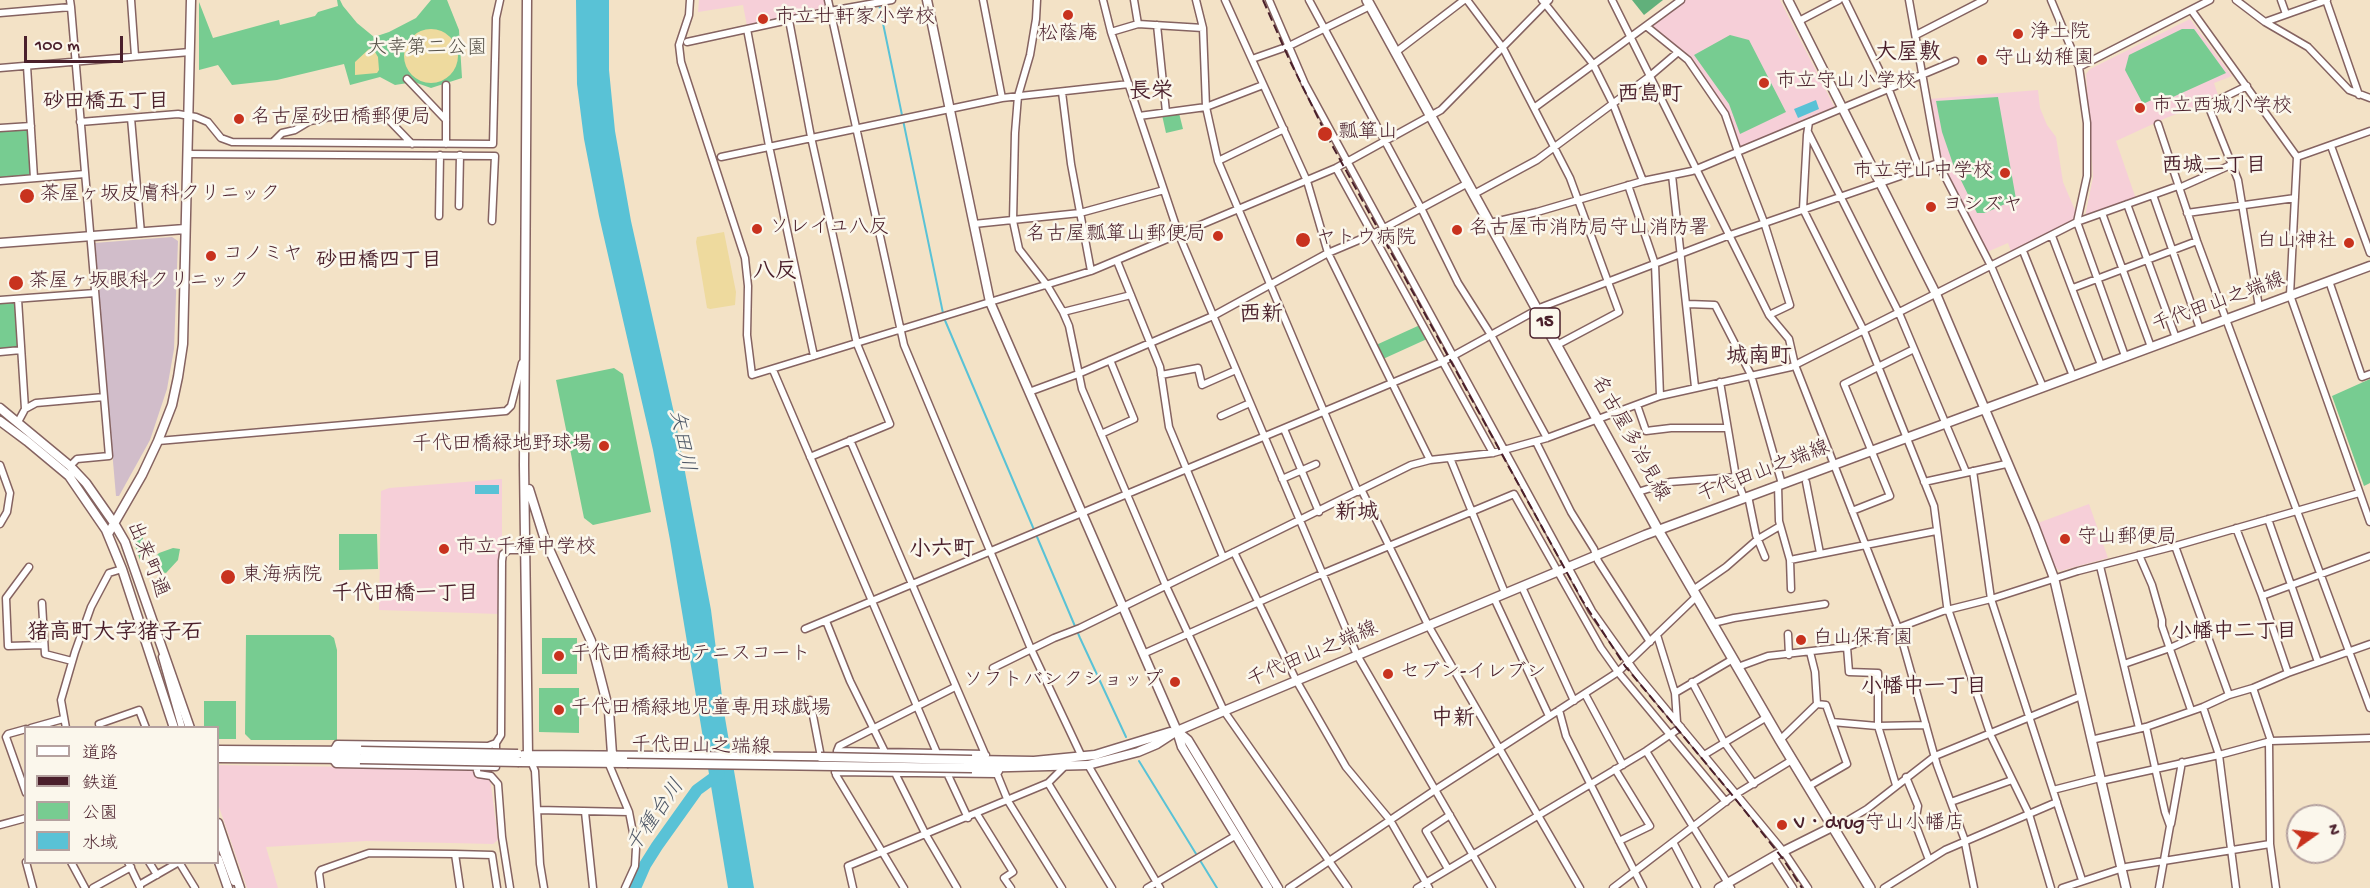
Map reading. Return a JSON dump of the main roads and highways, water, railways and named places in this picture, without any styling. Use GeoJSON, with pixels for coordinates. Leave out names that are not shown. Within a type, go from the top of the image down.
{"type":"FeatureCollection","features":[{"type":"Feature","properties":{"kind":"main road","name":"名古屋多治見線"},"geometry":{"type":"LineString","coordinates":[[1369,3],[1658,530],[1780,740],[1870,888]]}},
{"type":"Feature","properties":{"kind":"water","name":"矢田川"},"geometry":{"type":"Polygon","coordinates":[[[576,0],[609,0],[609,70],[615,131],[631,221],[674,413],[711,610],[724,712],[754,888],[728,888],[653,450],[599,216],[584,139],[577,84],[576,0]]]}},
{"type":"Feature","properties":{"kind":"water"},"geometry":{"type":"Polygon","coordinates":[[[1816,100],[1819,109],[1798,118],[1794,109],[1816,100]]]}},
{"type":"Feature","properties":{"kind":"water"},"geometry":{"type":"Polygon","coordinates":[[[475,485],[499,485],[499,494],[475,494],[475,485]]]}},
{"type":"Feature","properties":{"kind":"waterway"},"geometry":{"type":"LineString","coordinates":[[879,4],[944,318],[1080,638],[1126,737]]}},
{"type":"Feature","properties":{"kind":"waterway"},"geometry":{"type":"LineString","coordinates":[[1139,761],[1217,888]]}},
{"type":"Feature","properties":{"kind":"waterway","name":"千種台川"},"geometry":{"type":"LineString","coordinates":[[635,888],[645,865],[657,846],[697,790],[719,774]]}},
{"type":"Feature","properties":{"kind":"railway"},"geometry":{"type":"LineString","coordinates":[[1263,0],[1327,136],[1582,600],[1625,666],[1733,796],[1783,859],[1802,888]]}},
{"type":"Feature","properties":{"kind":"place","name":"松蔭庵"},"geometry":{"type":"Point","coordinates":[1068,15]}},
{"type":"Feature","properties":{"kind":"place","name":"市立廿軒家小学校"},"geometry":{"type":"Point","coordinates":[763,19]}},
{"type":"Feature","properties":{"kind":"place","name":"浄土院"},"geometry":{"type":"Point","coordinates":[2018,34]}},
{"type":"Feature","properties":{"kind":"place","name":"守山幼稚園"},"geometry":{"type":"Point","coordinates":[1982,60]}},
{"type":"Feature","properties":{"kind":"place","name":"市立守山小学校"},"geometry":{"type":"Point","coordinates":[1764,83]}},
{"type":"Feature","properties":{"kind":"place","name":"市立西城小学校"},"geometry":{"type":"Point","coordinates":[2140,108]}},
{"type":"Feature","properties":{"kind":"place","name":"名古屋砂田橋郵便局"},"geometry":{"type":"Point","coordinates":[239,119]}},
{"type":"Feature","properties":{"kind":"place","name":"瓢箪山"},"geometry":{"type":"Point","coordinates":[1325,134]}},
{"type":"Feature","properties":{"kind":"place","name":"市立守山中学校"},"geometry":{"type":"Point","coordinates":[2005,173]}},
{"type":"Feature","properties":{"kind":"place","name":"茶屋ヶ坂皮膚科クリニック"},"geometry":{"type":"Point","coordinates":[27,196]}},
{"type":"Feature","properties":{"kind":"place","name":"ヨシズヤ"},"geometry":{"type":"Point","coordinates":[1931,207]}},
{"type":"Feature","properties":{"kind":"place","name":"ソレイユ八反"},"geometry":{"type":"Point","coordinates":[757,229]}},
{"type":"Feature","properties":{"kind":"place","name":"名古屋市消防局守山消防署"},"geometry":{"type":"Point","coordinates":[1457,230]}},
{"type":"Feature","properties":{"kind":"place","name":"名古屋瓢箪山郵便局"},"geometry":{"type":"Point","coordinates":[1218,236]}},
{"type":"Feature","properties":{"kind":"place","name":"ヤトウ病院"},"geometry":{"type":"Point","coordinates":[1303,240]}},
{"type":"Feature","properties":{"kind":"place","name":"白山神社"},"geometry":{"type":"Point","coordinates":[2349,243]}},
{"type":"Feature","properties":{"kind":"place","name":"コノミヤ"},"geometry":{"type":"Point","coordinates":[211,256]}},
{"type":"Feature","properties":{"kind":"place","name":"茶屋ヶ坂眼科クリニック"},"geometry":{"type":"Point","coordinates":[16,283]}},
{"type":"Feature","properties":{"kind":"place","name":"千代田橋緑地野球場"},"geometry":{"type":"Point","coordinates":[604,446]}},
{"type":"Feature","properties":{"kind":"place","name":"守山郵便局"},"geometry":{"type":"Point","coordinates":[2065,539]}},
{"type":"Feature","properties":{"kind":"place","name":"市立千種中学校"},"geometry":{"type":"Point","coordinates":[444,549]}},
{"type":"Feature","properties":{"kind":"place","name":"東海病院"},"geometry":{"type":"Point","coordinates":[228,577]}},
{"type":"Feature","properties":{"kind":"place","name":"白山保育園"},"geometry":{"type":"Point","coordinates":[1801,640]}},
{"type":"Feature","properties":{"kind":"place","name":"千代田橋緑地テニスコート"},"geometry":{"type":"Point","coordinates":[559,656]}},
{"type":"Feature","properties":{"kind":"place","name":"セブン-イレブン"},"geometry":{"type":"Point","coordinates":[1388,674]}},
{"type":"Feature","properties":{"kind":"place","name":"ソフトバンクショップ"},"geometry":{"type":"Point","coordinates":[1175,682]}},
{"type":"Feature","properties":{"kind":"place","name":"千代田橋緑地児童専用球戯場"},"geometry":{"type":"Point","coordinates":[559,710]}},
{"type":"Feature","properties":{"kind":"place","name":"V・drug守山小幡店"},"geometry":{"type":"Point","coordinates":[1782,825]}},
{"type":"Feature","properties":{"kind":"district","name":"大屋敷"},"geometry":{"type":"Point","coordinates":[1908,55]}},
{"type":"Feature","properties":{"kind":"district","name":"長栄"},"geometry":{"type":"Point","coordinates":[1151,94]}},
{"type":"Feature","properties":{"kind":"district","name":"西島町"},"geometry":{"type":"Point","coordinates":[1650,97]}},
{"type":"Feature","properties":{"kind":"district","name":"砂田橋五丁目"},"geometry":{"type":"Point","coordinates":[106,104]}},
{"type":"Feature","properties":{"kind":"district","name":"西城二丁目"},"geometry":{"type":"Point","coordinates":[2214,168]}},
{"type":"Feature","properties":{"kind":"district","name":"砂田橋四丁目"},"geometry":{"type":"Point","coordinates":[379,263]}},
{"type":"Feature","properties":{"kind":"district","name":"八反"},"geometry":{"type":"Point","coordinates":[775,274]}},
{"type":"Feature","properties":{"kind":"district","name":"西新"},"geometry":{"type":"Point","coordinates":[1261,317]}},
{"type":"Feature","properties":{"kind":"district","name":"城南町"},"geometry":{"type":"Point","coordinates":[1759,359]}},
{"type":"Feature","properties":{"kind":"district","name":"新城"},"geometry":{"type":"Point","coordinates":[1357,515]}},
{"type":"Feature","properties":{"kind":"district","name":"小六町"},"geometry":{"type":"Point","coordinates":[942,552]}},
{"type":"Feature","properties":{"kind":"district","name":"千代田橋一丁目"},"geometry":{"type":"Point","coordinates":[405,596]}},
{"type":"Feature","properties":{"kind":"district","name":"小幡中二丁目"},"geometry":{"type":"Point","coordinates":[2234,634]}},
{"type":"Feature","properties":{"kind":"district","name":"猪高町大字猪子石"},"geometry":{"type":"Point","coordinates":[115,635]}},
{"type":"Feature","properties":{"kind":"district","name":"小幡中一丁目"},"geometry":{"type":"Point","coordinates":[1924,689]}},
{"type":"Feature","properties":{"kind":"district","name":"中新"},"geometry":{"type":"Point","coordinates":[1453,721]}},
{"type":"Feature","properties":{"kind":"park label","name":"大幸第二公園"},"geometry":{"type":"Point","coordinates":[427,50]}}]}
